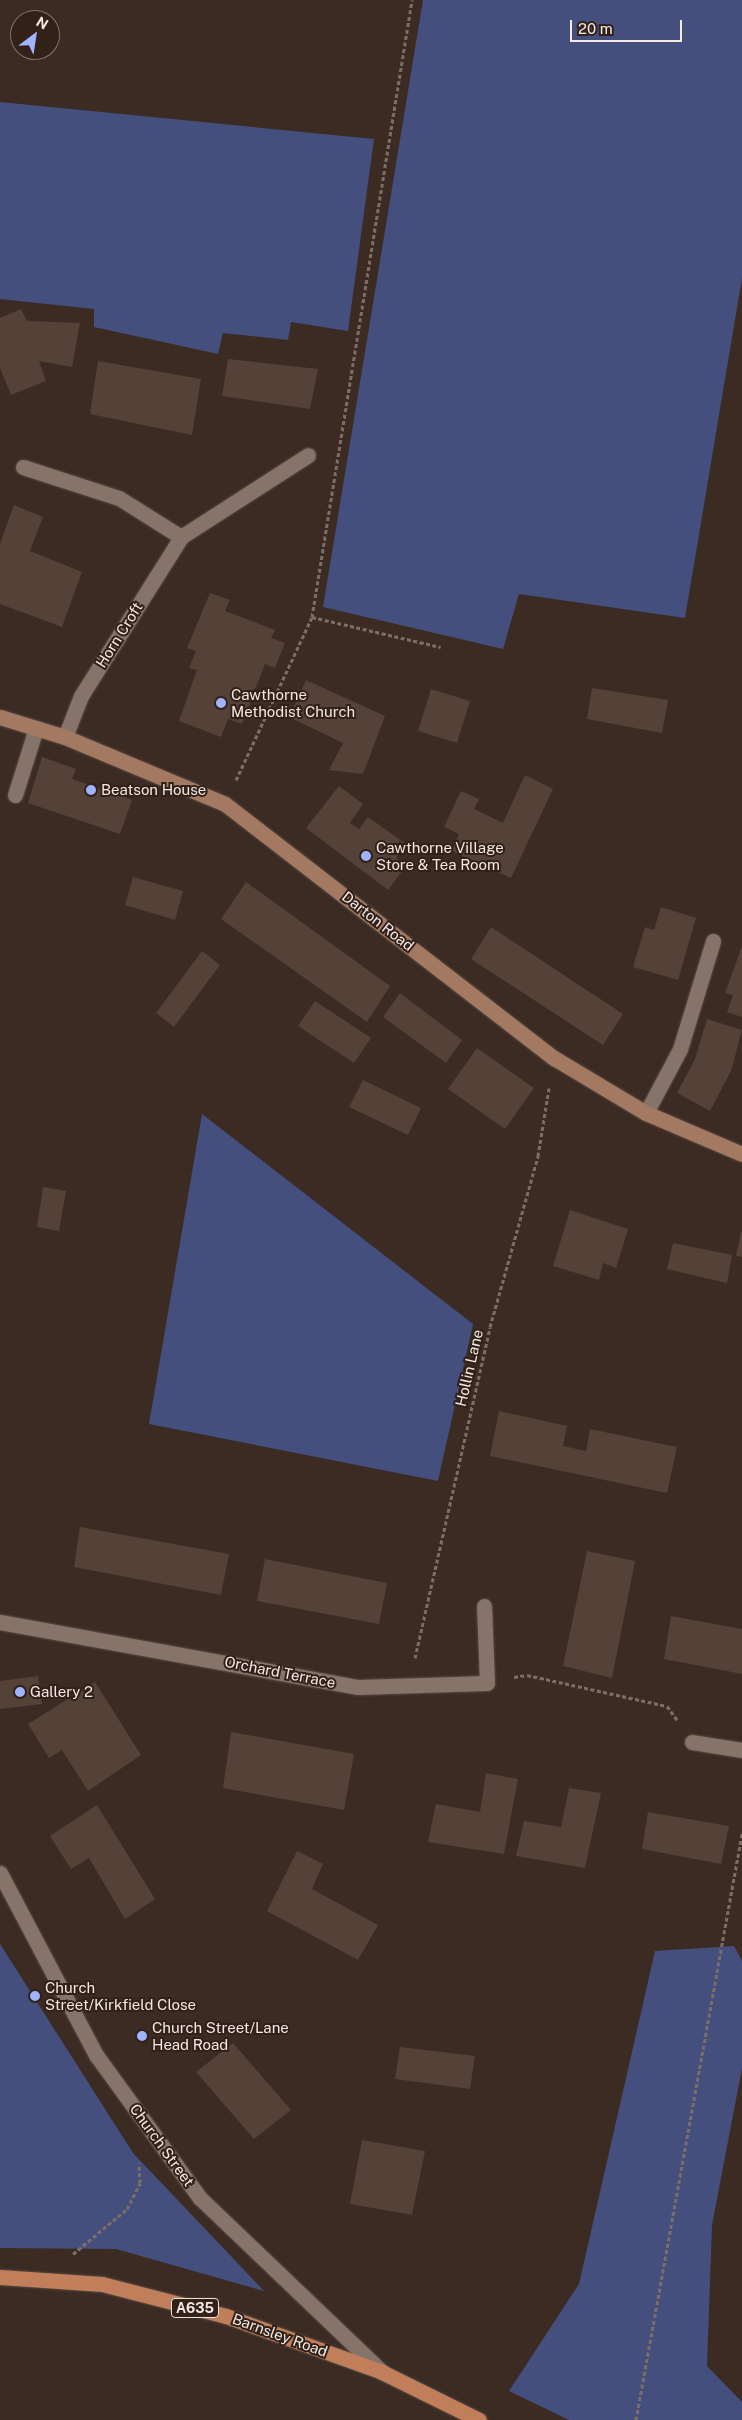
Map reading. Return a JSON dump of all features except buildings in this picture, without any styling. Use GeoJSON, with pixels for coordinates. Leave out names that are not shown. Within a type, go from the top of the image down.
{"type":"FeatureCollection","features":[{"type":"Feature","properties":{"kind":"main road","name":"Barnsley Road"},"geometry":{"type":"LineString","coordinates":[[0,2276],[102,2284],[226,2316],[382,2372]]}},
{"type":"Feature","properties":{"kind":"main road","name":"A635"},"geometry":{"type":"LineString","coordinates":[[382,2372],[479,2420]]}},
{"type":"Feature","properties":{"kind":"street","name":"Horn Croft"},"geometry":{"type":"LineString","coordinates":[[65,737],[80,696],[181,536],[308,455]]}},
{"type":"Feature","properties":{"kind":"street"},"geometry":{"type":"LineString","coordinates":[[23,468],[119,498],[181,536]]}},
{"type":"Feature","properties":{"kind":"street","name":"Darton Road"},"geometry":{"type":"LineString","coordinates":[[0,717],[65,737],[225,804],[554,1058],[646,1113],[742,1154]]}},
{"type":"Feature","properties":{"kind":"street"},"geometry":{"type":"LineString","coordinates":[[15,795],[36,728]]}},
{"type":"Feature","properties":{"kind":"street"},"geometry":{"type":"LineString","coordinates":[[646,1113],[680,1049],[714,941]]}},
{"type":"Feature","properties":{"kind":"street"},"geometry":{"type":"LineString","coordinates":[[484,1606],[486,1683]]}},
{"type":"Feature","properties":{"kind":"street","name":"Orchard Terrace"},"geometry":{"type":"LineString","coordinates":[[0,1622],[358,1687],[486,1683]]}},
{"type":"Feature","properties":{"kind":"street"},"geometry":{"type":"LineString","coordinates":[[692,1742],[742,1750]]}},
{"type":"Feature","properties":{"kind":"street","name":"Church Street"},"geometry":{"type":"LineString","coordinates":[[0,1873],[96,2055],[200,2198],[382,2372]]}},
{"type":"Feature","properties":{"kind":"path"},"geometry":{"type":"LineString","coordinates":[[225,804],[312,617],[412,0]]}},
{"type":"Feature","properties":{"kind":"path"},"geometry":{"type":"LineString","coordinates":[[312,617],[441,648]]}},
{"type":"Feature","properties":{"kind":"path","name":"Hollin Lane"},"geometry":{"type":"LineString","coordinates":[[409,1685],[490,1327],[538,1156],[554,1058]]}},
{"type":"Feature","properties":{"kind":"path"},"geometry":{"type":"LineString","coordinates":[[486,1683],[527,1675],[667,1706],[692,1742]]}},
{"type":"Feature","properties":{"kind":"path"},"geometry":{"type":"LineString","coordinates":[[636,2420],[742,1834]]}},
{"type":"Feature","properties":{"kind":"path"},"geometry":{"type":"LineString","coordinates":[[65,2281],[75,2249],[127,2209],[140,2183],[142,2117]]}},
{"type":"Feature","properties":{"kind":"shaded area"},"geometry":{"type":"Polygon","coordinates":[[[423,0],[742,0],[742,278],[685,618],[519,594],[503,649],[323,607],[423,0]]]}},
{"type":"Feature","properties":{"kind":"shaded area"},"geometry":{"type":"Polygon","coordinates":[[[0,102],[374,139],[348,331],[291,322],[288,340],[223,333],[218,354],[94,327],[94,309],[0,299],[0,102]]]}},
{"type":"Feature","properties":{"kind":"shaded area"},"geometry":{"type":"Polygon","coordinates":[[[202,1114],[473,1324],[438,1481],[149,1424],[202,1114]]]}},
{"type":"Feature","properties":{"kind":"shaded area"},"geometry":{"type":"Polygon","coordinates":[[[0,1944],[133,2153],[264,2291],[116,2249],[0,2248],[0,1944]]]}},
{"type":"Feature","properties":{"kind":"shaded area"},"geometry":{"type":"Polygon","coordinates":[[[734,1946],[742,1961],[742,2068],[712,2225],[707,2366],[742,2402],[742,2420],[569,2420],[509,2391],[579,2284],[655,1951],[734,1946]]]}},
{"type":"Feature","properties":{"kind":"place","name":"Cawthorne Methodist Church"},"geometry":{"type":"Point","coordinates":[221,703]}},
{"type":"Feature","properties":{"kind":"place","name":"Beatson House"},"geometry":{"type":"Point","coordinates":[91,790]}},
{"type":"Feature","properties":{"kind":"place","name":"Cawthorne Village Store & Tea Room"},"geometry":{"type":"Point","coordinates":[366,856]}},
{"type":"Feature","properties":{"kind":"place","name":"Gallery 2"},"geometry":{"type":"Point","coordinates":[20,1692]}},
{"type":"Feature","properties":{"kind":"place","name":"Church Street/Kirkfield Close"},"geometry":{"type":"Point","coordinates":[35,1996]}},
{"type":"Feature","properties":{"kind":"place","name":"Church Street/Lane Head Road"},"geometry":{"type":"Point","coordinates":[142,2036]}}]}
